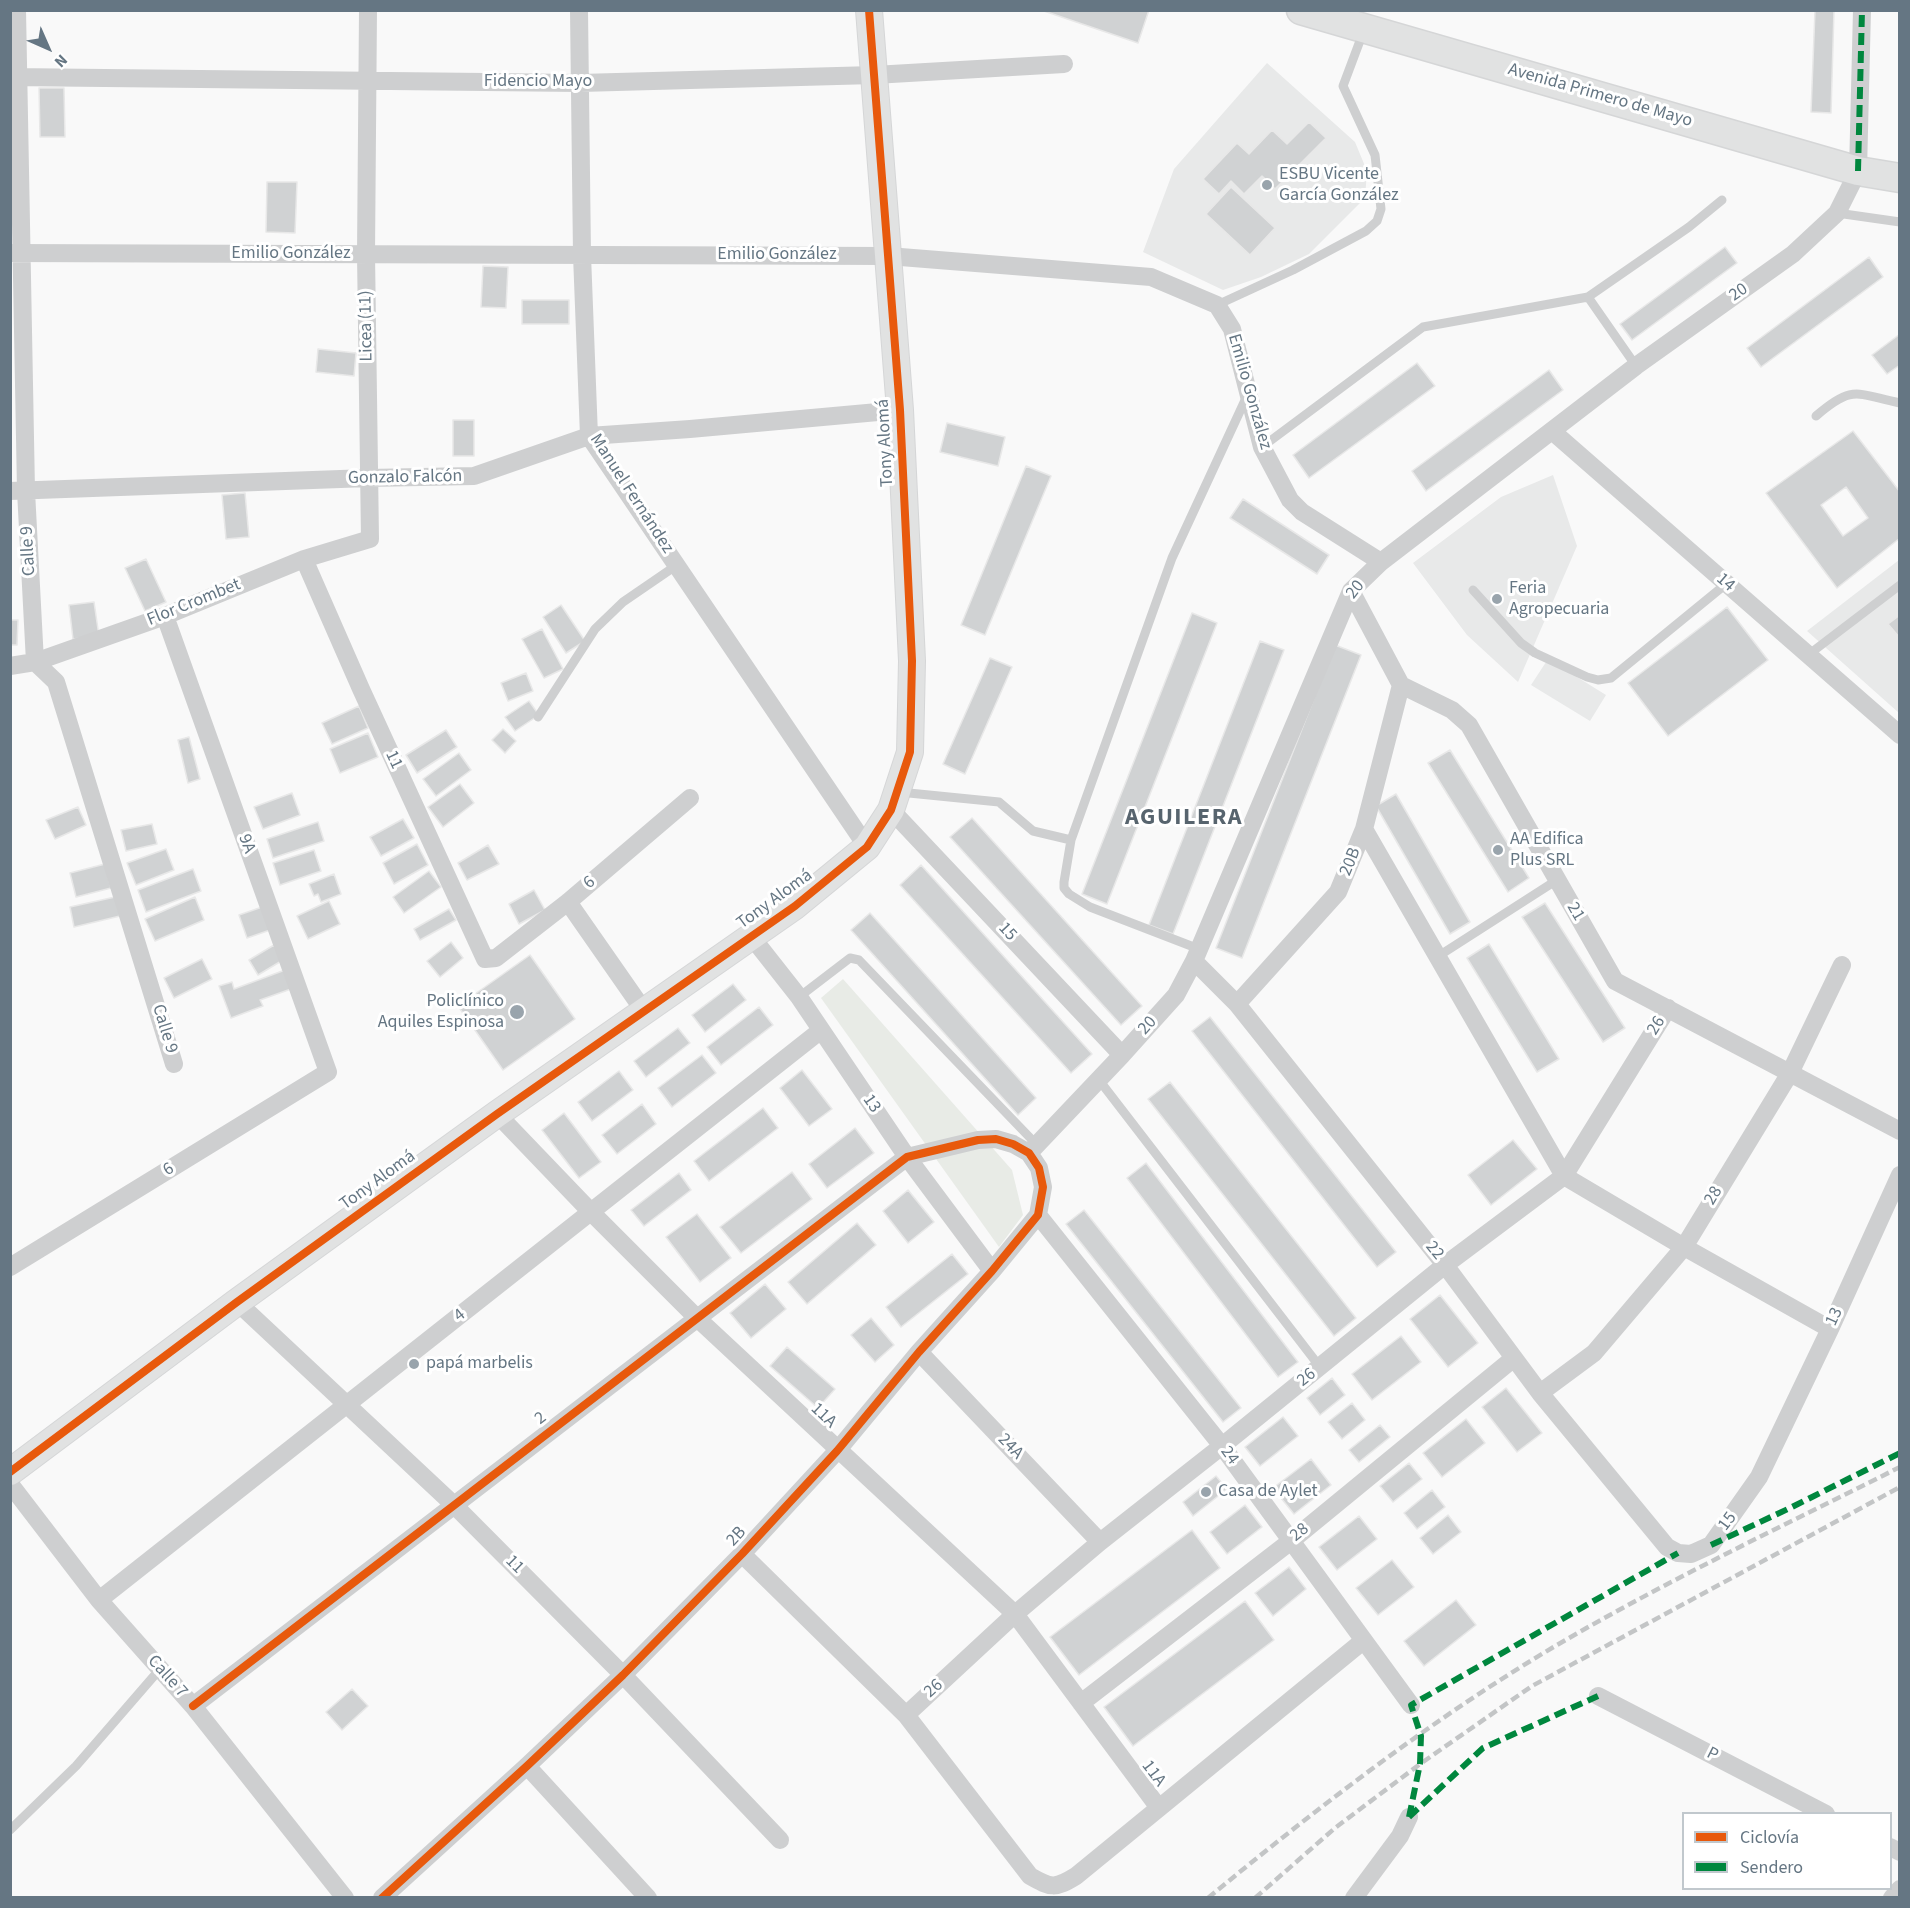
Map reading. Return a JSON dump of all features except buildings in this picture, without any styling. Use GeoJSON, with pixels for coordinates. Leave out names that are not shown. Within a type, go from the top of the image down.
{"type":"FeatureCollection","features":[{"type":"Feature","properties":{"kind":"main road","name":"Avenida Primero de Mayo"},"geometry":{"type":"LineString","coordinates":[[1301,10],[1858,171],[1899,178]]}},
{"type":"Feature","properties":{"kind":"street","name":"Calle 9"},"geometry":{"type":"LineString","coordinates":[[17,10],[14,77],[18,491],[35,662],[56,682],[174,1064]]}},
{"type":"Feature","properties":{"kind":"street","name":"Licea (11)"},"geometry":{"type":"LineString","coordinates":[[368,10],[366,254],[368,477],[371,533]]}},
{"type":"Feature","properties":{"kind":"street","name":"Manuel Fernández"},"geometry":{"type":"LineString","coordinates":[[579,10],[582,255],[589,436],[867,847]]}},
{"type":"Feature","properties":{"kind":"street","name":"Tony Alomá"},"geometry":{"type":"LineString","coordinates":[[10,1472],[237,1302],[497,1114],[795,906],[867,847],[894,801],[910,752],[912,661],[900,410],[869,10]]}},
{"type":"Feature","properties":{"kind":"street"},"geometry":{"type":"LineString","coordinates":[[1858,171],[1862,10]]}},
{"type":"Feature","properties":{"kind":"street","name":"Fidencio Mayo"},"geometry":{"type":"LineString","coordinates":[[14,77],[580,83],[874,75],[1064,64]]}},
{"type":"Feature","properties":{"kind":"street","name":"20"},"geometry":{"type":"LineString","coordinates":[[1033,1149],[1176,995],[1197,955],[1351,591],[1381,562],[1552,430],[1636,366],[1793,254],[1837,213],[1858,171]]}},
{"type":"Feature","properties":{"kind":"street","name":"Emilio González"},"geometry":{"type":"LineString","coordinates":[[15,253],[888,256],[1151,277],[1217,304],[1232,329],[1262,447],[1290,500],[1302,512],[1381,562]]}},
{"type":"Feature","properties":{"kind":"street","name":"Gonzalo Falcón"},"geometry":{"type":"LineString","coordinates":[[18,491],[368,477],[474,476],[589,436],[900,410]]}},
{"type":"Feature","properties":{"kind":"street","name":"14"},"geometry":{"type":"LineString","coordinates":[[1552,430],[1899,735]]}},
{"type":"Feature","properties":{"kind":"street","name":"Flor Crombet"},"geometry":{"type":"LineString","coordinates":[[10,666],[35,662],[165,616],[304,559],[370,539],[371,533]]}},
{"type":"Feature","properties":{"kind":"street","name":"11"},"geometry":{"type":"LineString","coordinates":[[304,559],[485,959]]}},
{"type":"Feature","properties":{"kind":"street"},"geometry":{"type":"LineString","coordinates":[[1351,591],[1401,685]]}},
{"type":"Feature","properties":{"kind":"street","name":"9A"},"geometry":{"type":"LineString","coordinates":[[165,616],[328,1072]]}},
{"type":"Feature","properties":{"kind":"street","name":"20B"},"geometry":{"type":"LineString","coordinates":[[1237,1005],[1338,892],[1364,830],[1401,685]]}},
{"type":"Feature","properties":{"kind":"street","name":"21"},"geometry":{"type":"LineString","coordinates":[[1401,685],[1452,710],[1469,725],[1615,981],[1899,1131]]}},
{"type":"Feature","properties":{"kind":"street","name":"6"},"geometry":{"type":"LineString","coordinates":[[485,959],[496,958],[568,902],[690,798]]}},
{"type":"Feature","properties":{"kind":"street","name":"15"},"geometry":{"type":"LineString","coordinates":[[894,801],[1122,1055]]}},
{"type":"Feature","properties":{"kind":"street"},"geometry":{"type":"LineString","coordinates":[[1364,830],[1564,1176],[1830,1329]]}},
{"type":"Feature","properties":{"kind":"street"},"geometry":{"type":"LineString","coordinates":[[568,902],[644,1011]]}},
{"type":"Feature","properties":{"kind":"street","name":"13"},"geometry":{"type":"LineString","coordinates":[[751,936],[799,997],[907,1157],[992,1271]]}},
{"type":"Feature","properties":{"kind":"street","name":"22"},"geometry":{"type":"LineString","coordinates":[[1197,955],[1445,1265],[1540,1393],[1667,1547]]}},
{"type":"Feature","properties":{"kind":"street","name":"28"},"geometry":{"type":"LineString","coordinates":[[1540,1393],[1594,1353],[1684,1247],[1791,1073],[1842,965]]}},
{"type":"Feature","properties":{"kind":"street","name":"26"},"geometry":{"type":"LineString","coordinates":[[906,1715],[1015,1614],[1100,1542],[1445,1265],[1564,1176],[1668,1008]]}},
{"type":"Feature","properties":{"kind":"street","name":"4"},"geometry":{"type":"LineString","coordinates":[[99,1600],[820,1031]]}},
{"type":"Feature","properties":{"kind":"street","name":"6"},"geometry":{"type":"LineString","coordinates":[[10,1267],[328,1072]]}},
{"type":"Feature","properties":{"kind":"street","name":"11A"},"geometry":{"type":"LineString","coordinates":[[497,1114],[697,1318],[837,1451],[1015,1614],[1159,1808]]}},
{"type":"Feature","properties":{"kind":"street"},"geometry":{"type":"LineString","coordinates":[[907,1157],[978,1140],[996,1139],[1033,1149],[1043,1187],[1038,1215]]}},
{"type":"Feature","properties":{"kind":"street","name":"2"},"geometry":{"type":"LineString","coordinates":[[193,1706],[907,1157]]}},
{"type":"Feature","properties":{"kind":"street","name":"13"},"geometry":{"type":"LineString","coordinates":[[1768,1458],[1830,1329],[1899,1175]]}},
{"type":"Feature","properties":{"kind":"street","name":"2B"},"geometry":{"type":"LineString","coordinates":[[382,1898],[623,1675],[742,1554],[837,1451],[1038,1215]]}},
{"type":"Feature","properties":{"kind":"street","name":"24"},"geometry":{"type":"LineString","coordinates":[[1038,1215],[1222,1446],[1411,1705]]}},
{"type":"Feature","properties":{"kind":"street","name":"11"},"geometry":{"type":"LineString","coordinates":[[237,1302],[454,1504],[623,1675],[780,1840]]}},
{"type":"Feature","properties":{"kind":"street","name":"24A"},"geometry":{"type":"LineString","coordinates":[[919,1352],[1100,1542]]}},
{"type":"Feature","properties":{"kind":"street","name":"28"},"geometry":{"type":"LineString","coordinates":[[1081,1703],[1291,1540],[1514,1358]]}},
{"type":"Feature","properties":{"kind":"street","name":"15"},"geometry":{"type":"LineString","coordinates":[[1667,1547],[1678,1553],[1691,1554],[1711,1545],[1759,1478],[1768,1458]]}},
{"type":"Feature","properties":{"kind":"street","name":"Calle 7"},"geometry":{"type":"LineString","coordinates":[[10,1484],[99,1600],[193,1706],[345,1898]]}},
{"type":"Feature","properties":{"kind":"street"},"geometry":{"type":"LineString","coordinates":[[742,1554],[906,1715],[1030,1876],[1047,1886],[1060,1886],[1076,1876],[1364,1641]]}},
{"type":"Feature","properties":{"kind":"street","name":"P"},"geometry":{"type":"LineString","coordinates":[[1598,1696],[1822,1812]]}},
{"type":"Feature","properties":{"kind":"street"},"geometry":{"type":"LineString","coordinates":[[527,1766],[648,1898]]}},
{"type":"Feature","properties":{"kind":"street"},"geometry":{"type":"LineString","coordinates":[[1354,1898],[1400,1836],[1409,1818]]}},
{"type":"Feature","properties":{"kind":"street"},"geometry":{"type":"LineString","coordinates":[[1892,1898],[1899,1889]]}},
{"type":"Feature","properties":{"kind":"lane"},"geometry":{"type":"LineString","coordinates":[[1217,304],[1293,270],[1366,231],[1377,221],[1381,209],[1375,155],[1343,86],[1365,28]]}},
{"type":"Feature","properties":{"kind":"lane"},"geometry":{"type":"LineString","coordinates":[[1262,447],[1423,327],[1588,297],[1689,227],[1722,200]]}},
{"type":"Feature","properties":{"kind":"lane"},"geometry":{"type":"LineString","coordinates":[[1837,213],[1899,222]]}},
{"type":"Feature","properties":{"kind":"lane"},"geometry":{"type":"LineString","coordinates":[[1588,297],[1636,366]]}},
{"type":"Feature","properties":{"kind":"lane"},"geometry":{"type":"LineString","coordinates":[[1197,955],[1090,907],[1069,894],[1064,888],[1064,882],[1071,840],[1172,558],[1248,393]]}},
{"type":"Feature","properties":{"kind":"lane"},"geometry":{"type":"LineString","coordinates":[[1816,416],[1844,395],[1854,393],[1899,403]]}},
{"type":"Feature","properties":{"kind":"lane"},"geometry":{"type":"LineString","coordinates":[[538,717],[595,629],[623,602],[677,565]]}},
{"type":"Feature","properties":{"kind":"lane"},"geometry":{"type":"LineString","coordinates":[[1473,590],[1521,643],[1535,653],[1598,680],[1611,678],[1726,584]]}},
{"type":"Feature","properties":{"kind":"lane"},"geometry":{"type":"LineString","coordinates":[[1808,656],[1899,585]]}},
{"type":"Feature","properties":{"kind":"lane"},"geometry":{"type":"LineString","coordinates":[[894,801],[999,802],[1033,831],[1071,840]]}},
{"type":"Feature","properties":{"kind":"lane"},"geometry":{"type":"LineString","coordinates":[[1437,957],[1557,880]]}},
{"type":"Feature","properties":{"kind":"lane"},"geometry":{"type":"LineString","coordinates":[[799,997],[850,958],[859,960],[1033,1149]]}},
{"type":"Feature","properties":{"kind":"lane"},"geometry":{"type":"LineString","coordinates":[[1099,1080],[1320,1367]]}},
{"type":"Feature","properties":{"kind":"lane"},"geometry":{"type":"LineString","coordinates":[[10,1830],[76,1766],[160,1669]]}},
{"type":"Feature","properties":{"kind":"shaded area","name":"ESBU Vicente García González"},"geometry":{"type":"Polygon","coordinates":[[[1267,63],[1355,142],[1367,171],[1365,198],[1309,254],[1261,277],[1223,290],[1143,252],[1174,169],[1267,63]]]}},
{"type":"Feature","properties":{"kind":"shaded area","name":"Feria Agropecuaria"},"geometry":{"type":"Polygon","coordinates":[[[1553,475],[1577,546],[1518,682],[1467,635],[1413,563],[1501,497],[1553,475]]]}},
{"type":"Feature","properties":{"kind":"shaded area"},"geometry":{"type":"Polygon","coordinates":[[[1899,560],[1899,713],[1807,631],[1899,560]]]}},
{"type":"Feature","properties":{"kind":"shaded area"},"geometry":{"type":"Polygon","coordinates":[[[1548,659],[1606,695],[1590,721],[1531,685],[1548,659]]]}},
{"type":"Feature","properties":{"kind":"shaded area"},"geometry":{"type":"Polygon","coordinates":[[[843,979],[1012,1170],[1023,1215],[999,1247],[821,998],[843,979]]]}},
{"type":"Feature","properties":{"kind":"railway"},"geometry":{"type":"LineString","coordinates":[[1208,1898],[1378,1765],[1511,1673],[1641,1598],[1900,1467]]}},
{"type":"Feature","properties":{"kind":"railway"},"geometry":{"type":"LineString","coordinates":[[1255,1898],[1335,1828],[1420,1764],[1532,1686],[1900,1487]]}},
{"type":"Feature","properties":{"kind":"marked path"},"geometry":{"type":"LineString","coordinates":[[1858,171],[1862,10]]}},
{"type":"Feature","properties":{"kind":"marked path"},"geometry":{"type":"LineString","coordinates":[[1711,1545],[1900,1453]]}},
{"type":"Feature","properties":{"kind":"marked path"},"geometry":{"type":"LineString","coordinates":[[1409,1817],[1420,1764],[1421,1736],[1411,1705],[1678,1553]]}},
{"type":"Feature","properties":{"kind":"marked path"},"geometry":{"type":"LineString","coordinates":[[1409,1817],[1483,1748],[1598,1696]]}},
{"type":"Feature","properties":{"kind":"cycle path"},"geometry":{"type":"LineString","coordinates":[[10,1472],[237,1302],[497,1114],[795,906],[867,847],[891,810],[910,752],[912,661],[900,410],[869,10]]}},
{"type":"Feature","properties":{"kind":"cycle path"},"geometry":{"type":"LineString","coordinates":[[193,1706],[907,1157],[978,1140],[996,1139],[1013,1144],[1029,1153],[1039,1168],[1043,1187],[1038,1215],[837,1451],[742,1554],[623,1675],[382,1898]]}},
{"type":"Feature","properties":{"kind":"place","name":"ESBU Vicente García González"},"geometry":{"type":"Point","coordinates":[1267,185]}},
{"type":"Feature","properties":{"kind":"place","name":"Feria Agropecuaria"},"geometry":{"type":"Point","coordinates":[1497,599]}},
{"type":"Feature","properties":{"kind":"place","name":"AA Edifica Plus SRL"},"geometry":{"type":"Point","coordinates":[1498,850]}},
{"type":"Feature","properties":{"kind":"place","name":"Policlínico Aquiles Espinosa"},"geometry":{"type":"Point","coordinates":[517,1012]}},
{"type":"Feature","properties":{"kind":"place","name":"papá marbelis"},"geometry":{"type":"Point","coordinates":[414,1364]}},
{"type":"Feature","properties":{"kind":"place","name":"Casa de Aylet"},"geometry":{"type":"Point","coordinates":[1206,1492]}},
{"type":"Feature","properties":{"kind":"district","name":"AGUILERA"},"geometry":{"type":"Point","coordinates":[1184,819]}}]}
